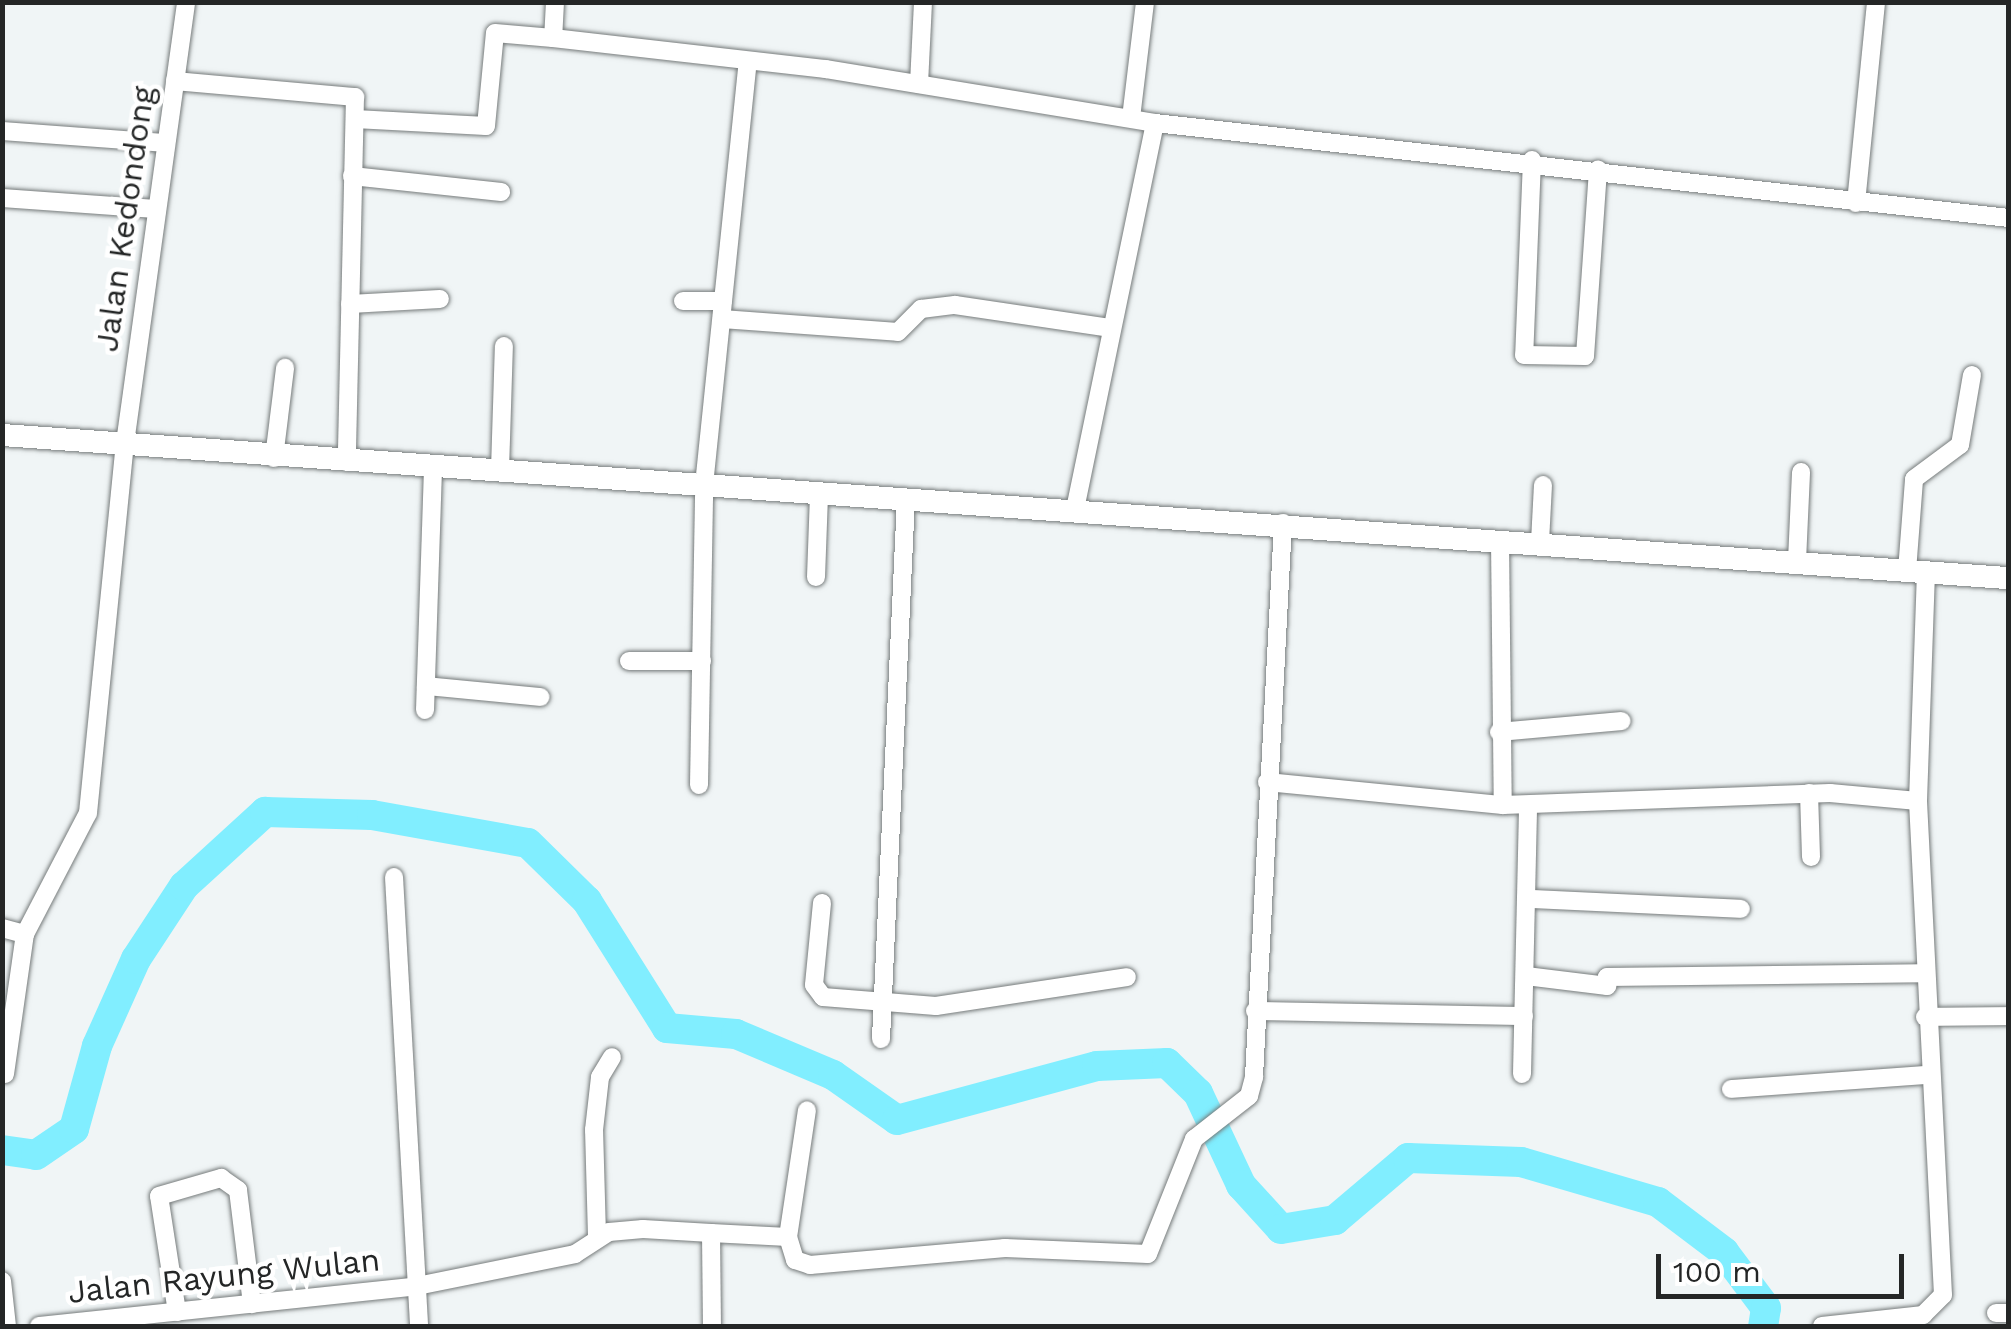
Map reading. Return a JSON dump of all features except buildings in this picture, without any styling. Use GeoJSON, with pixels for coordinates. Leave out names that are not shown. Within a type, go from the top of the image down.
{"type":"FeatureCollection","features":[{"type":"Feature","properties":{"kind":"main road"},"geometry":{"type":"LineString","coordinates":[[2,435],[274,458],[1283,523],[2008,578]]}},
{"type":"Feature","properties":{"kind":"street","name":"Jalan Kedondong"},"geometry":{"type":"LineString","coordinates":[[5,1074],[25,934],[88,813],[124,444],[186,2]]}},
{"type":"Feature","properties":{"kind":"street"},"geometry":{"type":"LineString","coordinates":[[552,38],[555,2]]}},
{"type":"Feature","properties":{"kind":"street"},"geometry":{"type":"LineString","coordinates":[[919,84],[923,2]]}},
{"type":"Feature","properties":{"kind":"street"},"geometry":{"type":"LineString","coordinates":[[1131,118],[1144,2]]}},
{"type":"Feature","properties":{"kind":"street"},"geometry":{"type":"LineString","coordinates":[[1856,204],[1876,2]]}},
{"type":"Feature","properties":{"kind":"street"},"geometry":{"type":"LineString","coordinates":[[355,119],[486,126],[494,33],[919,84],[1155,123],[1532,160],[1856,204],[2008,218]]}},
{"type":"Feature","properties":{"kind":"street"},"geometry":{"type":"LineString","coordinates":[[699,785],[704,485],[748,61]]}},
{"type":"Feature","properties":{"kind":"street"},"geometry":{"type":"LineString","coordinates":[[175,81],[349,90],[355,119],[347,462]]}},
{"type":"Feature","properties":{"kind":"street"},"geometry":{"type":"LineString","coordinates":[[1075,509],[1155,123]]}},
{"type":"Feature","properties":{"kind":"street"},"geometry":{"type":"LineString","coordinates":[[2,131],[164,144]]}},
{"type":"Feature","properties":{"kind":"street"},"geometry":{"type":"LineString","coordinates":[[1532,160],[1524,356],[1585,356],[1598,169]]}},
{"type":"Feature","properties":{"kind":"street"},"geometry":{"type":"LineString","coordinates":[[352,176],[501,192]]}},
{"type":"Feature","properties":{"kind":"street"},"geometry":{"type":"LineString","coordinates":[[2,198],[156,209]]}},
{"type":"Feature","properties":{"kind":"street"},"geometry":{"type":"LineString","coordinates":[[350,304],[440,299]]}},
{"type":"Feature","properties":{"kind":"street"},"geometry":{"type":"LineString","coordinates":[[683,302],[898,332],[921,310],[955,305],[1111,328]]}},
{"type":"Feature","properties":{"kind":"street"},"geometry":{"type":"LineString","coordinates":[[500,470],[504,346]]}},
{"type":"Feature","properties":{"kind":"street"},"geometry":{"type":"LineString","coordinates":[[274,458],[285,368]]}},
{"type":"Feature","properties":{"kind":"street"},"geometry":{"type":"LineString","coordinates":[[1822,1326],[1924,1315],[1942,1301],[1924,1017],[1914,479],[1960,445],[1972,375]]}},
{"type":"Feature","properties":{"kind":"street"},"geometry":{"type":"LineString","coordinates":[[425,710],[433,466]]}},
{"type":"Feature","properties":{"kind":"street"},"geometry":{"type":"LineString","coordinates":[[1797,561],[1801,472]]}},
{"type":"Feature","properties":{"kind":"street"},"geometry":{"type":"LineString","coordinates":[[1540,542],[1544,485]]}},
{"type":"Feature","properties":{"kind":"street"},"geometry":{"type":"LineString","coordinates":[[816,577],[819,494]]}},
{"type":"Feature","properties":{"kind":"street"},"geometry":{"type":"LineString","coordinates":[[882,1039],[906,499]]}},
{"type":"Feature","properties":{"kind":"street"},"geometry":{"type":"LineString","coordinates":[[807,1110],[788,1237],[795,1260],[810,1265],[1005,1248],[1136,1258],[1158,1240],[1194,1139],[1234,1109],[1254,1077],[1283,523]]}},
{"type":"Feature","properties":{"kind":"street"},"geometry":{"type":"LineString","coordinates":[[1500,540],[1498,732],[1503,805]]}},
{"type":"Feature","properties":{"kind":"street"},"geometry":{"type":"LineString","coordinates":[[629,661],[702,660]]}},
{"type":"Feature","properties":{"kind":"street"},"geometry":{"type":"LineString","coordinates":[[426,686],[540,697]]}},
{"type":"Feature","properties":{"kind":"street"},"geometry":{"type":"LineString","coordinates":[[1498,732],[1622,721]]}},
{"type":"Feature","properties":{"kind":"street"},"geometry":{"type":"LineString","coordinates":[[1268,782],[1528,806],[1810,794],[1918,801]]}},
{"type":"Feature","properties":{"kind":"street"},"geometry":{"type":"LineString","coordinates":[[1810,794],[1812,857]]}},
{"type":"Feature","properties":{"kind":"street"},"geometry":{"type":"LineString","coordinates":[[1522,1074],[1531,899],[1528,806]]}},
{"type":"Feature","properties":{"kind":"street"},"geometry":{"type":"LineString","coordinates":[[394,877],[419,1326]]}},
{"type":"Feature","properties":{"kind":"street"},"geometry":{"type":"LineString","coordinates":[[1531,899],[1741,909]]}},
{"type":"Feature","properties":{"kind":"street"},"geometry":{"type":"LineString","coordinates":[[822,903],[816,992],[884,1006],[1128,977]]}},
{"type":"Feature","properties":{"kind":"street"},"geometry":{"type":"LineString","coordinates":[[2,928],[25,934]]}},
{"type":"Feature","properties":{"kind":"street"},"geometry":{"type":"LineString","coordinates":[[1526,976],[1607,986],[1607,977],[1923,973]]}},
{"type":"Feature","properties":{"kind":"street"},"geometry":{"type":"LineString","coordinates":[[1255,1011],[1524,1016]]}},
{"type":"Feature","properties":{"kind":"street"},"geometry":{"type":"LineString","coordinates":[[1924,1017],[2008,1016]]}},
{"type":"Feature","properties":{"kind":"street"},"geometry":{"type":"LineString","coordinates":[[612,1057],[600,1077],[594,1130],[597,1236],[711,1233],[788,1237]]}},
{"type":"Feature","properties":{"kind":"street"},"geometry":{"type":"LineString","coordinates":[[1732,1089],[1927,1075]]}},
{"type":"Feature","properties":{"kind":"street"},"geometry":{"type":"LineString","coordinates":[[177,1312],[159,1196],[222,1178],[238,1190],[252,1304]]}},
{"type":"Feature","properties":{"kind":"street"},"geometry":{"type":"LineString","coordinates":[[711,1233],[712,1326]]}},
{"type":"Feature","properties":{"kind":"street","name":"Jalan Rayung Wulan"},"geometry":{"type":"LineString","coordinates":[[39,1326],[417,1286],[575,1254],[597,1236]]}},
{"type":"Feature","properties":{"kind":"street"},"geometry":{"type":"LineString","coordinates":[[2,1281],[7,1326]]}},
{"type":"Feature","properties":{"kind":"waterway"},"geometry":{"type":"LineString","coordinates":[[2,1150],[36,1155],[74,1129],[97,1046],[136,959],[184,886],[265,812],[372,815],[528,843],[587,901],[667,1028],[736,1034],[833,1075],[897,1120],[1097,1066],[1167,1063],[1198,1093],[1241,1185],[1281,1229],[1335,1220],[1408,1158],[1521,1162],[1658,1202],[1724,1252],[1766,1308],[1763,1326]]}}]}
